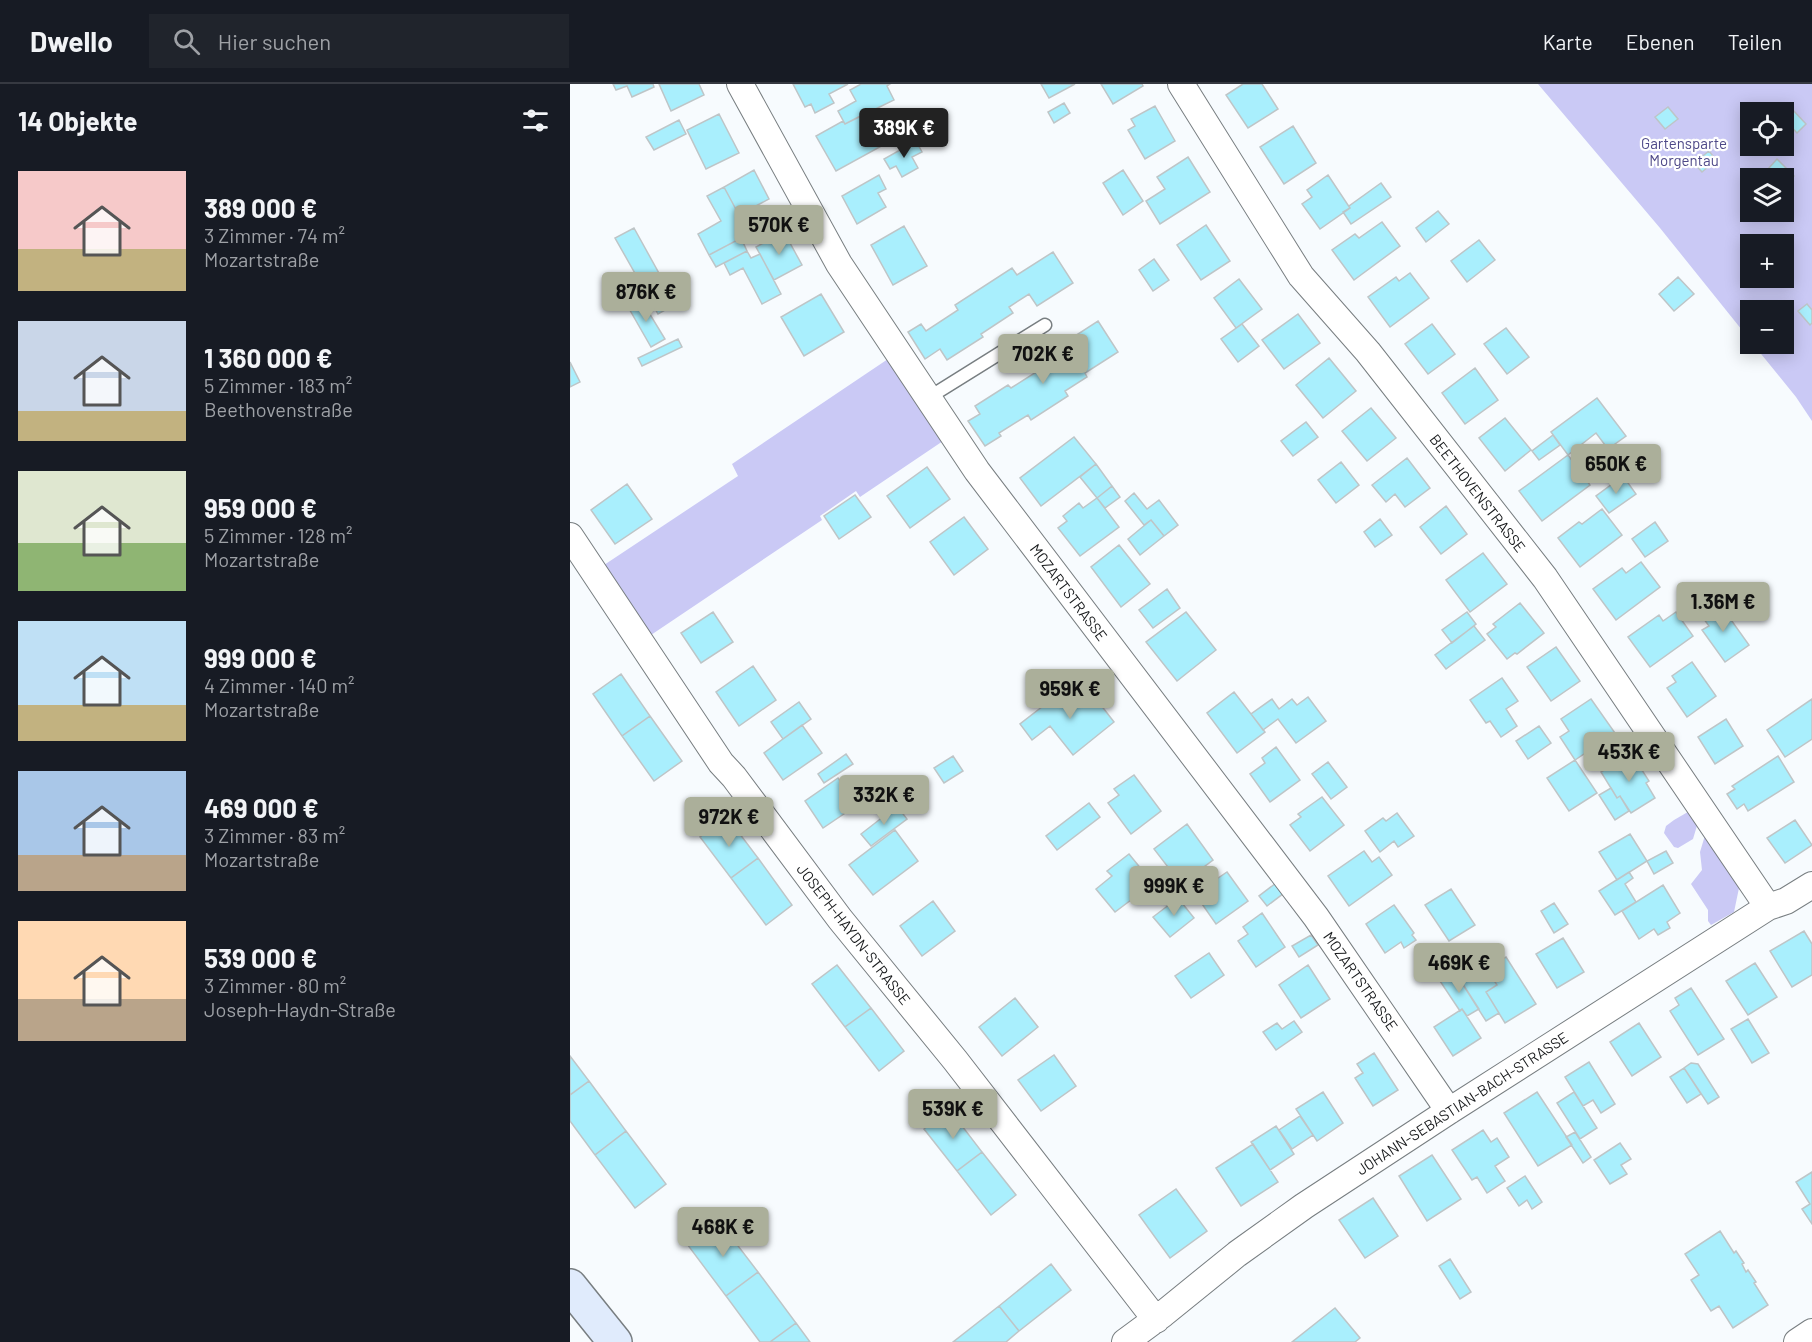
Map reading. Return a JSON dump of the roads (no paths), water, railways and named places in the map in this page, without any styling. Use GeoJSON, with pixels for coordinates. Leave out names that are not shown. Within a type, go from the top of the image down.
{"type":"FeatureCollection","features":[{"type":"Feature","properties":{"kind":"main road"},"geometry":{"type":"LineString","coordinates":[[570,1286],[615,1342]]}},
{"type":"Feature","properties":{"kind":"street","name":"MOZARTSTRASSE"},"geometry":{"type":"LineString","coordinates":[[740,84],[839,264],[976,471],[1316,916],[1449,1110]]}},
{"type":"Feature","properties":{"kind":"street","name":"BEETHOVENSTRASSE"},"geometry":{"type":"LineString","coordinates":[[1180,84],[1301,276],[1368,352],[1545,578],[1768,908]]}},
{"type":"Feature","properties":{"kind":"street","name":"JOSEPH-HAYDN-STRASSE"},"geometry":{"type":"LineString","coordinates":[[570,536],[721,763],[764,816],[840,919],[955,1060],[1156,1320]]}},
{"type":"Feature","properties":{"kind":"street","name":"JOHANN-SEBASTIAN-BACH-STRASSE"},"geometry":{"type":"LineString","coordinates":[[1125,1342],[1285,1219],[1449,1110],[1768,908],[1786,901],[1812,885]]}},
{"type":"Feature","properties":{"kind":"street"},"geometry":{"type":"LineString","coordinates":[[1797,1342],[1812,1332]]}},
{"type":"Feature","properties":{"kind":"lane"},"geometry":{"type":"LineString","coordinates":[[928,398],[1045,325]]}},
{"type":"Feature","properties":{"kind":"park label","name":"Gartensparte Morgentau"},"geometry":{"type":"Point","coordinates":[1684,152]}}]}
